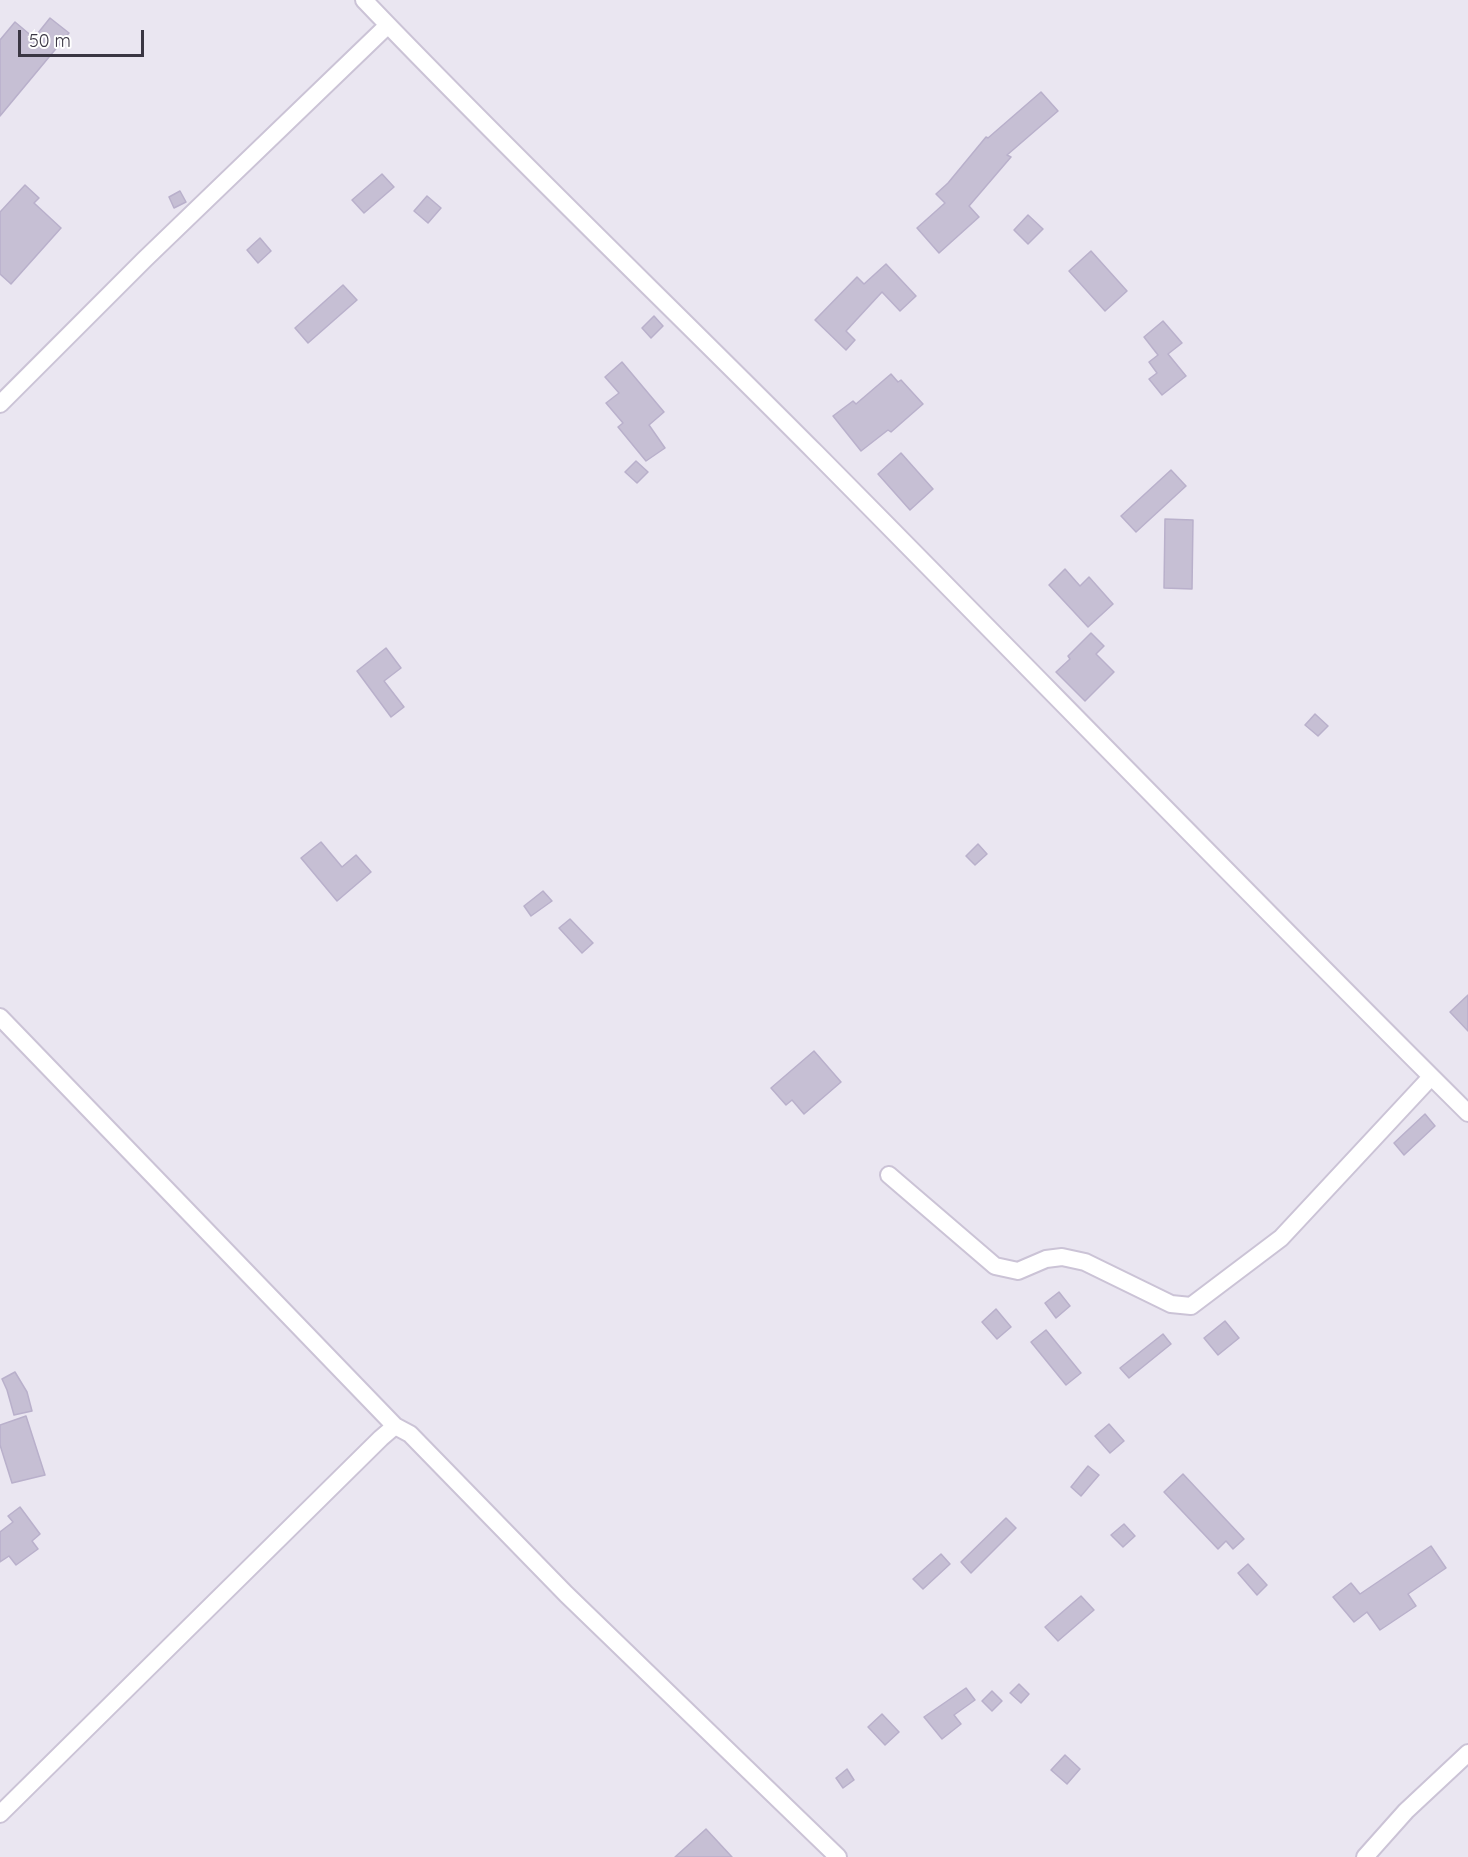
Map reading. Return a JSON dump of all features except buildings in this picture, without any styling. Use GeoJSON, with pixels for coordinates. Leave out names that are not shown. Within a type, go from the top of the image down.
{"type":"FeatureCollection","features":[{"type":"Feature","properties":{"kind":"street"},"geometry":{"type":"LineString","coordinates":[[364,0],[491,131],[742,378],[1311,958],[1468,1113]]}},
{"type":"Feature","properties":{"kind":"street"},"geometry":{"type":"LineString","coordinates":[[0,404],[145,259],[388,25]]}},
{"type":"Feature","properties":{"kind":"street"},"geometry":{"type":"LineString","coordinates":[[0,1017],[395,1426],[410,1434],[566,1594],[838,1857]]}},
{"type":"Feature","properties":{"kind":"street"},"geometry":{"type":"LineString","coordinates":[[889,1175],[995,1266],[1018,1270],[1046,1259],[1062,1257],[1085,1262],[1171,1304],[1191,1306],[1281,1238],[1431,1077]]}},
{"type":"Feature","properties":{"kind":"street"},"geometry":{"type":"LineString","coordinates":[[0,1814],[395,1426]]}},
{"type":"Feature","properties":{"kind":"street"},"geometry":{"type":"LineString","coordinates":[[1365,1857],[1406,1811],[1468,1753]]}}]}
